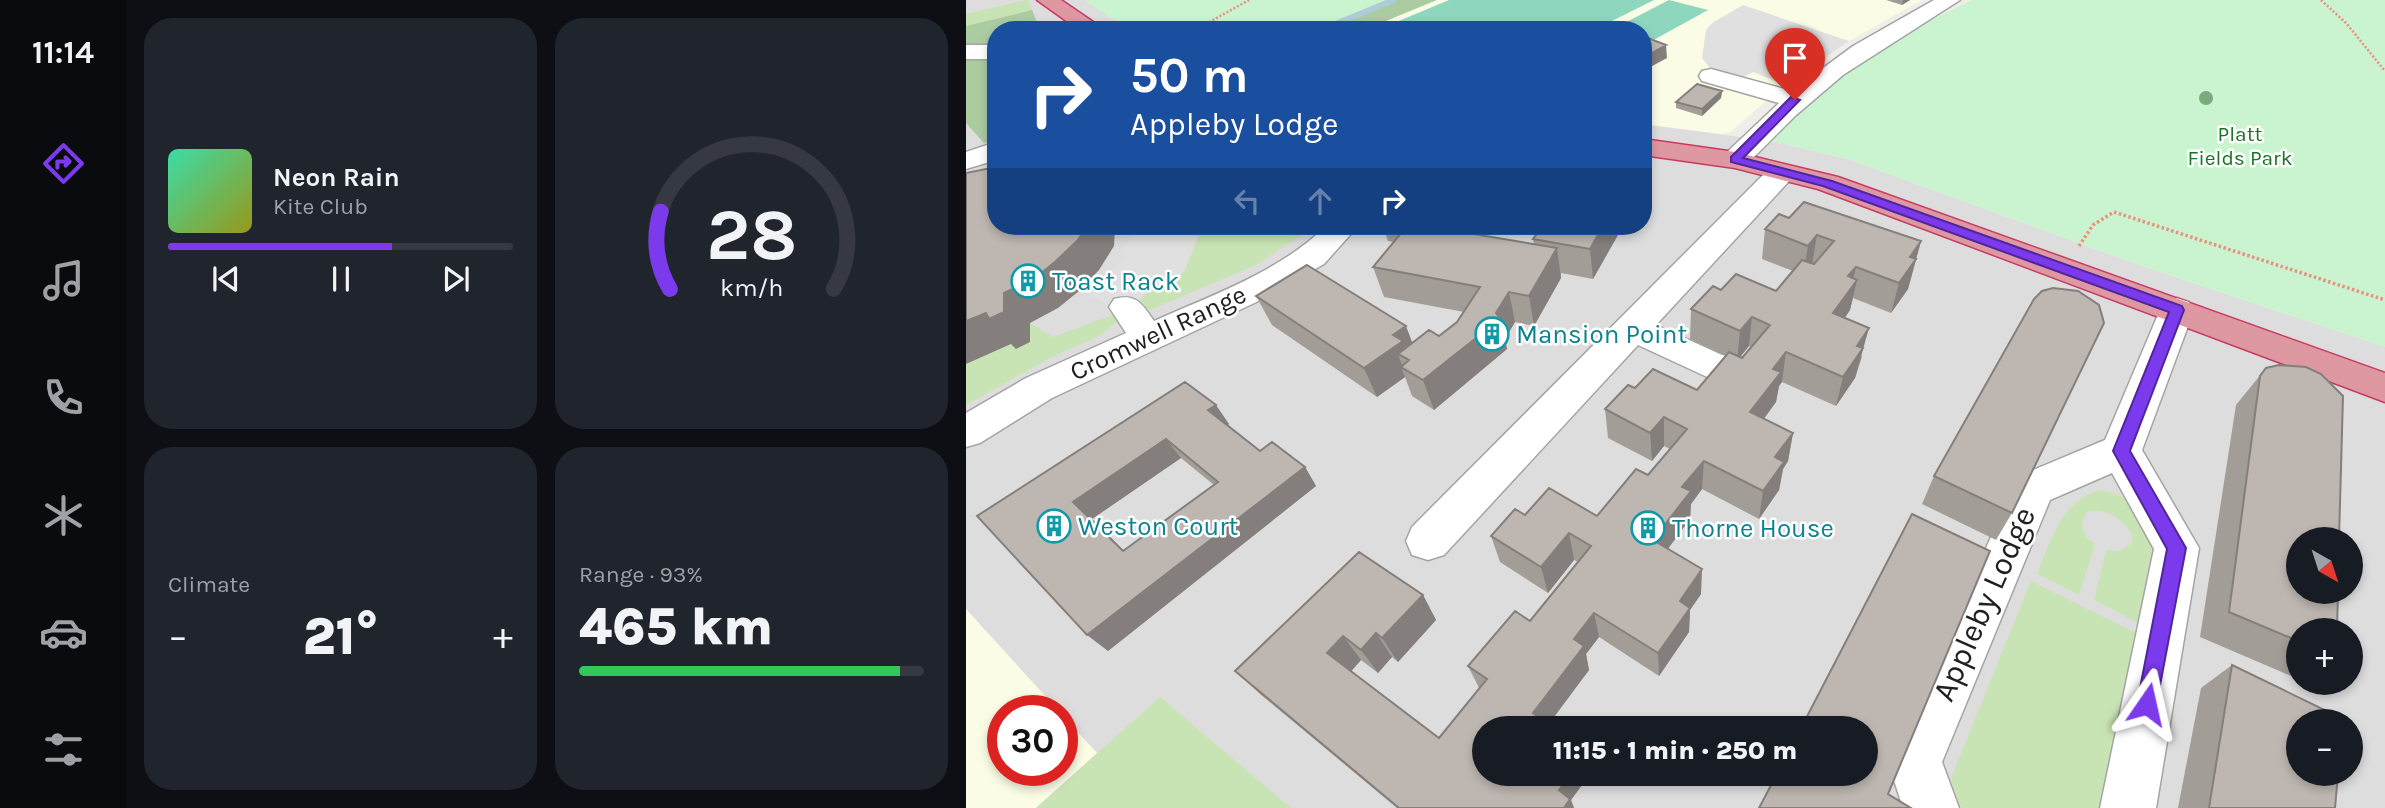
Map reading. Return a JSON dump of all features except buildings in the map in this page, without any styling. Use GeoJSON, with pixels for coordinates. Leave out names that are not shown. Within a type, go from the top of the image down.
{"type":"FeatureCollection","features":[{"type":"Feature","properties":{"kind":"highway"},"geometry":{"type":"LineString","coordinates":[[1047,0],[1065,8],[1082,21]]}},
{"type":"Feature","properties":{"kind":"highway"},"geometry":{"type":"LineString","coordinates":[[1652,148],[1735,160],[1828,183],[2385,388]]}},
{"type":"Feature","properties":{"kind":"street"},"geometry":{"type":"LineString","coordinates":[[1735,160],[1795,100],[1849,56],[1950,0]]}},
{"type":"Feature","properties":{"kind":"street"},"geometry":{"type":"LineString","coordinates":[[966,52],[987,52]]}},
{"type":"Feature","properties":{"kind":"street"},"geometry":{"type":"LineString","coordinates":[[1711,76],[1795,100]]}},
{"type":"Feature","properties":{"kind":"street"},"geometry":{"type":"LineString","coordinates":[[966,160],[987,153]]}},
{"type":"Feature","properties":{"kind":"street"},"geometry":{"type":"LineString","coordinates":[[1428,541],[1782,173]]}},
{"type":"Feature","properties":{"kind":"street","name":"Cromwell Range"},"geometry":{"type":"LineString","coordinates":[[966,432],[1039,388],[1253,290],[1313,257],[1334,235]]}},
{"type":"Feature","properties":{"kind":"street"},"geometry":{"type":"LineString","coordinates":[[1126,307],[1148,338]]}},
{"type":"Feature","properties":{"kind":"street"},"geometry":{"type":"LineString","coordinates":[[2128,808],[2177,548],[2122,451],[2177,310]]}},
{"type":"Feature","properties":{"kind":"street"},"geometry":{"type":"LineString","coordinates":[[1633,328],[1717,369],[1735,368]]}},
{"type":"Feature","properties":{"kind":"street","name":"Appleby Lodge"},"geometry":{"type":"LineString","coordinates":[[1931,808],[1915,762],[2034,488],[2122,451]]}},
{"type":"Feature","properties":{"kind":"path"},"geometry":{"type":"LineString","coordinates":[[1211,21],[1249,0]]}},
{"type":"Feature","properties":{"kind":"path"},"geometry":{"type":"LineString","coordinates":[[2321,0],[2346,23],[2385,71]]}},
{"type":"Feature","properties":{"kind":"path"},"geometry":{"type":"LineString","coordinates":[[2063,268],[2093,225],[2114,212],[2385,300]]}},
{"type":"Feature","properties":{"kind":"shaded area"},"geometry":{"type":"Polygon","coordinates":[[[966,0],[1085,0],[1120,21],[987,21],[987,235],[1652,235],[1652,125],[1770,141],[1848,159],[2145,267],[2385,347],[2385,808],[966,808],[966,0]]]}},
{"type":"Feature","properties":{"kind":"shaded area"},"geometry":{"type":"Polygon","coordinates":[[[1398,0],[1922,0],[1849,41],[1785,85],[1730,132],[1722,134],[1652,125],[1652,21],[1350,21],[1398,0]]]}},
{"type":"Feature","properties":{"kind":"shaded area"},"geometry":{"type":"Polygon","coordinates":[[[1743,5],[1849,41],[1785,85],[1753,72],[1740,79],[1713,72],[1702,58],[1706,30],[1712,23],[1743,5]]]}},
{"type":"Feature","properties":{"kind":"shaded area"},"geometry":{"type":"Polygon","coordinates":[[[1130,235],[1199,235],[1185,270],[1172,285],[1154,284],[1138,301],[1109,314],[1103,301],[1087,297],[1111,274],[1124,255],[1130,235]]]}},
{"type":"Feature","properties":{"kind":"shaded area"},"geometry":{"type":"Polygon","coordinates":[[[966,609],[1044,695],[987,695],[987,786],[1060,786],[1036,808],[966,808],[966,609]]]}},
{"type":"Feature","properties":{"kind":"shaded area"},"geometry":{"type":"Polygon","coordinates":[[[1078,732],[1097,753],[1078,770],[1078,732]]]}},
{"type":"Feature","properties":{"kind":"green space"},"geometry":{"type":"Polygon","coordinates":[[[1028,0],[1032,10],[966,26],[966,14],[1028,0]]]}},
{"type":"Feature","properties":{"kind":"green space"},"geometry":{"type":"Polygon","coordinates":[[[1085,0],[1388,0],[1339,21],[1120,21],[1085,0]]]}},
{"type":"Feature","properties":{"kind":"green space"},"geometry":{"type":"Polygon","coordinates":[[[1338,0],[1437,0],[1386,21],[1283,21],[1338,0]]]}},
{"type":"Feature","properties":{"kind":"green space"},"geometry":{"type":"Polygon","coordinates":[[[1449,0],[1654,0],[1612,21],[1399,21],[1449,0]]]}},
{"type":"Feature","properties":{"kind":"green space"},"geometry":{"type":"Polygon","coordinates":[[[1669,0],[1708,10],[1652,41],[1652,21],[1628,21],[1669,0]]]}},
{"type":"Feature","properties":{"kind":"green space","name":"Platt Fields Park"},"geometry":{"type":"Polygon","coordinates":[[[1972,0],[2385,0],[2385,347],[2145,267],[1848,159],[1770,141],[1832,80],[1880,45],[1972,0]]]}},
{"type":"Feature","properties":{"kind":"green space"},"geometry":{"type":"Polygon","coordinates":[[[1032,10],[1037,21],[987,21],[987,44],[966,45],[966,26],[1032,10]]]}},
{"type":"Feature","properties":{"kind":"green space"},"geometry":{"type":"Polygon","coordinates":[[[966,56],[987,57],[987,142],[984,143],[966,123],[966,56]]]}},
{"type":"Feature","properties":{"kind":"green space"},"geometry":{"type":"Polygon","coordinates":[[[1199,235],[1301,235],[1256,265],[1143,313],[1137,304],[1154,284],[1172,284],[1185,270],[1199,235]]]}},
{"type":"Feature","properties":{"kind":"green space"},"geometry":{"type":"Polygon","coordinates":[[[1112,315],[1120,320],[1099,336],[1052,357],[966,405],[966,364],[1013,343],[1030,323],[1053,337],[1112,315]]]}},
{"type":"Feature","properties":{"kind":"green space"},"geometry":{"type":"Polygon","coordinates":[[[2100,490],[2123,497],[2139,509],[2148,525],[2152,563],[2142,625],[2094,600],[2106,550],[2119,551],[2132,543],[2128,528],[2114,516],[2088,511],[2082,522],[2085,536],[2095,544],[2079,595],[2037,574],[2053,535],[2067,512],[2087,495],[2100,490]]]}},
{"type":"Feature","properties":{"kind":"green space"},"geometry":{"type":"Polygon","coordinates":[[[2031,581],[2138,634],[2109,808],[1962,808],[1954,794],[1951,778],[2031,581]]]}},
{"type":"Feature","properties":{"kind":"green space"},"geometry":{"type":"Polygon","coordinates":[[[1160,697],[1291,808],[1036,808],[1061,786],[1078,786],[1078,770],[1160,697]]]}},
{"type":"Feature","properties":{"kind":"waterway"},"geometry":{"type":"LineString","coordinates":[[1343,21],[1394,0]]}},
{"type":"Feature","properties":{"kind":"place","name":"Toast Rack"},"geometry":{"type":"Point","coordinates":[1028,281]}},
{"type":"Feature","properties":{"kind":"place","name":"Mansion Point"},"geometry":{"type":"Point","coordinates":[1492,334]}},
{"type":"Feature","properties":{"kind":"place","name":"Weston Court"},"geometry":{"type":"Point","coordinates":[1054,526]}},
{"type":"Feature","properties":{"kind":"place","name":"Thorne House"},"geometry":{"type":"Point","coordinates":[1648,528]}},
{"type":"Feature","properties":{"kind":"route"},"geometry":{"type":"LineString","coordinates":[[1795,100],[1735,160],[1828,183],[2177,310],[2122,451],[2177,548],[2147,704]]}}]}
